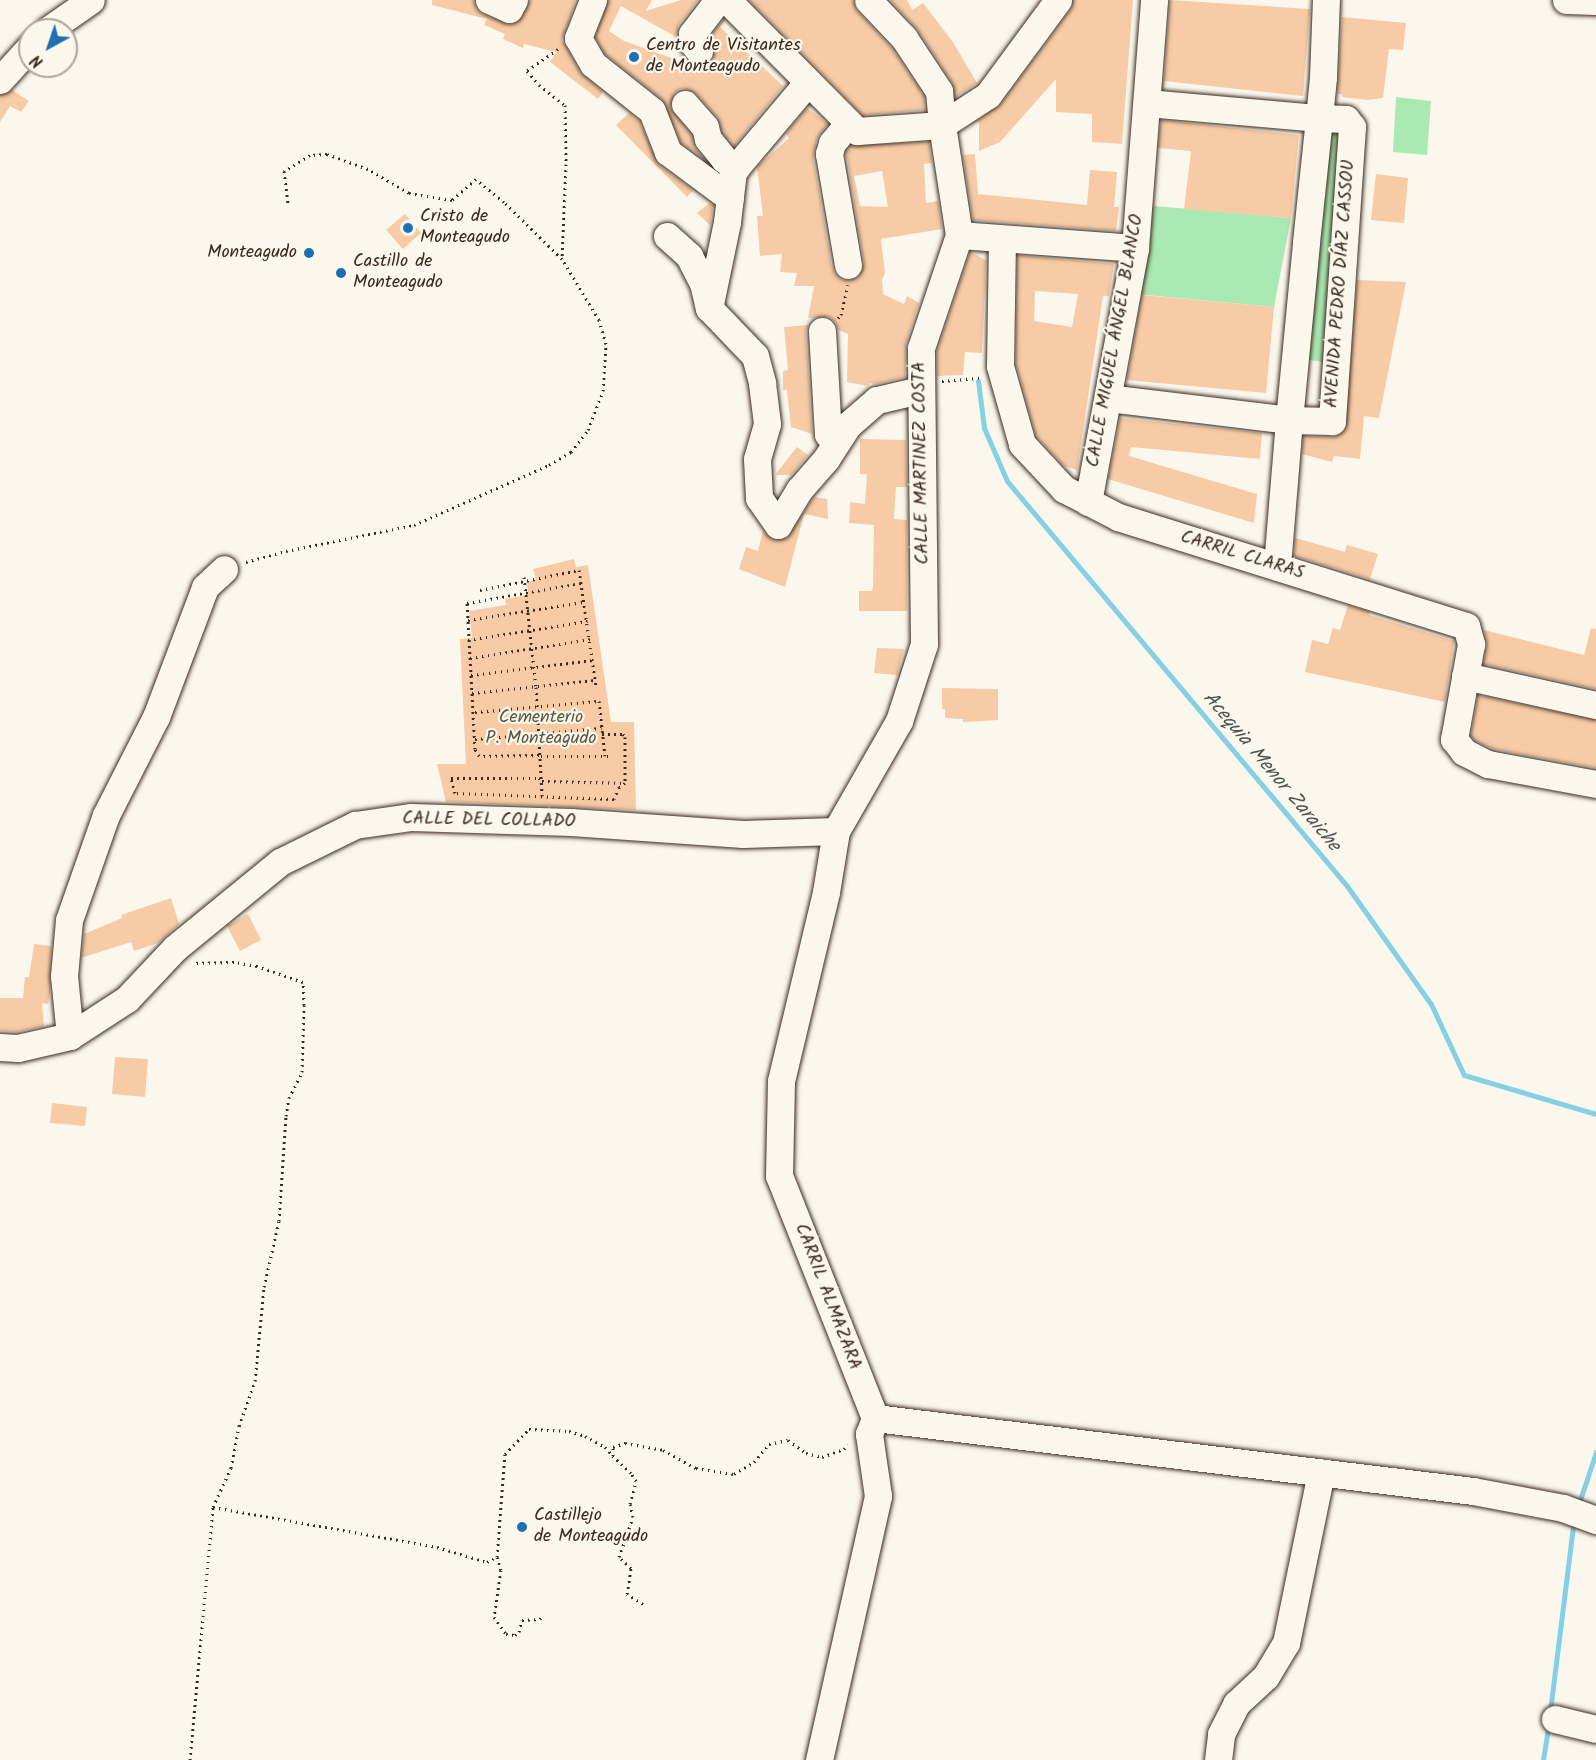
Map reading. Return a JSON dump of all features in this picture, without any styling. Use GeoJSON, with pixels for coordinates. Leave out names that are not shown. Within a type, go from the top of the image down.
{"type":"FeatureCollection","features":[{"type":"Feature","properties":{"kind":"street"},"geometry":{"type":"LineString","coordinates":[[65,18],[91,0]]}},
{"type":"Feature","properties":{"kind":"street"},"geometry":{"type":"LineString","coordinates":[[489,0],[509,9],[514,0]]}},
{"type":"Feature","properties":{"kind":"street"},"geometry":{"type":"LineString","coordinates":[[593,0],[578,39],[593,64],[652,111],[668,152],[730,198]]}},
{"type":"Feature","properties":{"kind":"street"},"geometry":{"type":"LineString","coordinates":[[699,51],[692,42],[692,34],[718,0]]}},
{"type":"Feature","properties":{"kind":"street"},"geometry":{"type":"LineString","coordinates":[[727,0],[857,131],[942,125],[988,95],[1058,0]]}},
{"type":"Feature","properties":{"kind":"street","name":"CALLE MARTINEZ COSTA"},"geometry":{"type":"LineString","coordinates":[[836,831],[898,721],[924,644],[921,348],[959,235],[939,91],[904,38],[868,0]]}},
{"type":"Feature","properties":{"kind":"street","name":"CALLE MIGUEL ÁNGEL BLANCO"},"geometry":{"type":"LineString","coordinates":[[1088,502],[1136,248],[1154,0]]}},
{"type":"Feature","properties":{"kind":"street","name":"AVENIDA PEDRO DÍAZ CASSOU"},"geometry":{"type":"LineString","coordinates":[[1319,118],[1346,119],[1352,127],[1332,421],[1289,420],[1319,118],[1326,0]]}},
{"type":"Feature","properties":{"kind":"street"},"geometry":{"type":"LineString","coordinates":[[1566,0],[1596,1]]}},
{"type":"Feature","properties":{"kind":"street"},"geometry":{"type":"LineString","coordinates":[[0,80],[18,60]]}},
{"type":"Feature","properties":{"kind":"street"},"geometry":{"type":"LineString","coordinates":[[709,308],[735,168],[807,83]]}},
{"type":"Feature","properties":{"kind":"street"},"geometry":{"type":"LineString","coordinates":[[1147,103],[1319,118]]}},
{"type":"Feature","properties":{"kind":"street"},"geometry":{"type":"LineString","coordinates":[[685,104],[705,127],[708,139],[724,159],[735,168]]}},
{"type":"Feature","properties":{"kind":"street"},"geometry":{"type":"LineString","coordinates":[[848,265],[829,154],[832,143],[849,123]]}},
{"type":"Feature","properties":{"kind":"street"},"geometry":{"type":"LineString","coordinates":[[959,235],[1136,248]]}},
{"type":"Feature","properties":{"kind":"street"},"geometry":{"type":"LineString","coordinates":[[667,236],[689,255],[703,283],[709,308],[755,356],[762,383],[767,424],[757,459],[759,498],[778,525],[798,490],[837,442],[848,424],[877,400],[921,386]]}},
{"type":"Feature","properties":{"kind":"street","name":"CARRIL CLARAS"},"geometry":{"type":"LineString","coordinates":[[1002,239],[1000,366],[1022,444],[1064,489],[1118,517],[1466,626],[1471,644],[1454,739],[1464,752],[1488,764],[1596,784]]}},
{"type":"Feature","properties":{"kind":"street"},"geometry":{"type":"LineString","coordinates":[[829,325],[828,434],[837,442]]}},
{"type":"Feature","properties":{"kind":"street"},"geometry":{"type":"LineString","coordinates":[[1108,398],[1289,420],[1277,567]]}},
{"type":"Feature","properties":{"kind":"street"},"geometry":{"type":"LineString","coordinates":[[70,1036],[64,976],[69,920],[106,815],[156,717],[204,587],[224,569]]}},
{"type":"Feature","properties":{"kind":"street"},"geometry":{"type":"LineString","coordinates":[[1465,676],[1596,705]]}},
{"type":"Feature","properties":{"kind":"street","name":"CALLE DEL COLLADO"},"geometry":{"type":"LineString","coordinates":[[0,1047],[18,1048],[70,1036],[127,999],[175,948],[280,862],[355,825],[411,817],[543,809],[743,834],[836,831]]}},
{"type":"Feature","properties":{"kind":"street","name":"CARRIL ALMAZARA"},"geometry":{"type":"LineString","coordinates":[[819,1760],[878,1496],[872,1426],[780,1176],[782,1081],[826,892],[836,831]]}},
{"type":"Feature","properties":{"kind":"street"},"geometry":{"type":"LineString","coordinates":[[872,1426],[1473,1491],[1563,1508],[1596,1520]]}},
{"type":"Feature","properties":{"kind":"street"},"geometry":{"type":"LineString","coordinates":[[1218,1760],[1221,1734],[1236,1704],[1266,1676],[1286,1643],[1321,1473]]}},
{"type":"Feature","properties":{"kind":"street"},"geometry":{"type":"LineString","coordinates":[[1555,1719],[1596,1729]]}},
{"type":"Feature","properties":{"kind":"path"},"geometry":{"type":"LineString","coordinates":[[562,260],[566,164],[565,105],[539,85],[527,71],[556,49],[578,39]]}},
{"type":"Feature","properties":{"kind":"path"},"geometry":{"type":"LineString","coordinates":[[224,569],[286,551],[414,525],[475,500],[572,452],[588,430],[603,392],[606,344],[599,320],[562,260],[504,202],[476,179],[452,200],[409,193],[368,169],[327,154],[310,155],[285,171],[288,203]]}},
{"type":"Feature","properties":{"kind":"path"},"geometry":{"type":"LineString","coordinates":[[829,325],[841,315],[849,282],[848,265]]}},
{"type":"Feature","properties":{"kind":"path"},"geometry":{"type":"LineString","coordinates":[[921,386],[989,377]]}},
{"type":"Feature","properties":{"kind":"path"},"geometry":{"type":"LineString","coordinates":[[480,590],[524,579],[579,570],[591,639],[596,687]]}},
{"type":"Feature","properties":{"kind":"path"},"geometry":{"type":"LineString","coordinates":[[524,579],[536,687],[535,706],[543,809]]}},
{"type":"Feature","properties":{"kind":"path"},"geometry":{"type":"LineString","coordinates":[[475,712],[599,701],[606,756],[479,756],[475,750],[475,712],[467,603],[582,583]]}},
{"type":"Feature","properties":{"kind":"path"},"geometry":{"type":"LineString","coordinates":[[468,620],[584,602]]}},
{"type":"Feature","properties":{"kind":"path"},"geometry":{"type":"LineString","coordinates":[[468,640],[588,621]]}},
{"type":"Feature","properties":{"kind":"path"},"geometry":{"type":"LineString","coordinates":[[470,658],[591,639]]}},
{"type":"Feature","properties":{"kind":"path"},"geometry":{"type":"LineString","coordinates":[[471,675],[593,660]]}},
{"type":"Feature","properties":{"kind":"path"},"geometry":{"type":"LineString","coordinates":[[472,693],[595,680]]}},
{"type":"Feature","properties":{"kind":"path"},"geometry":{"type":"LineString","coordinates":[[476,739],[602,728]]}},
{"type":"Feature","properties":{"kind":"path"},"geometry":{"type":"LineString","coordinates":[[602,734],[623,734],[625,737],[625,783]]}},
{"type":"Feature","properties":{"kind":"path"},"geometry":{"type":"LineString","coordinates":[[451,778],[539,778],[542,781],[625,783],[619,787],[614,799],[543,809],[455,793],[451,778]]}},
{"type":"Feature","properties":{"kind":"path"},"geometry":{"type":"LineString","coordinates":[[175,948],[193,964],[234,962],[257,966],[303,982],[302,1072],[289,1098],[286,1116],[279,1221],[264,1287],[255,1381],[239,1426],[231,1468],[213,1507],[190,1760]]}},
{"type":"Feature","properties":{"kind":"path"},"geometry":{"type":"LineString","coordinates":[[613,1456],[613,1447],[625,1443],[663,1450],[696,1468],[734,1474],[754,1462],[769,1444],[788,1440],[806,1453],[822,1457],[843,1449],[855,1436],[872,1426]]}},
{"type":"Feature","properties":{"kind":"path"},"geometry":{"type":"LineString","coordinates":[[543,1615],[540,1618],[522,1620],[519,1632],[515,1635],[506,1634],[494,1617],[501,1570],[497,1557],[502,1500],[502,1463],[505,1454],[529,1429],[568,1431],[585,1436],[605,1448],[631,1473],[636,1481],[630,1504],[633,1516],[619,1557],[631,1568],[627,1594],[643,1604]]}},
{"type":"Feature","properties":{"kind":"path"},"geometry":{"type":"LineString","coordinates":[[213,1507],[436,1548],[487,1562],[497,1557]]}},
{"type":"Feature","properties":{"kind":"green space"},"geometry":{"type":"Polygon","coordinates":[[[1396,97],[1431,101],[1427,155],[1393,152],[1396,97]]]}},
{"type":"Feature","properties":{"kind":"green space"},"geometry":{"type":"Polygon","coordinates":[[[1325,129],[1336,130],[1344,136],[1329,363],[1303,359],[1325,129]]]}},
{"type":"Feature","properties":{"kind":"green space"},"geometry":{"type":"Polygon","coordinates":[[[1143,205],[1291,218],[1274,307],[1135,294],[1143,205]]]}},
{"type":"Feature","properties":{"kind":"building"},"geometry":{"type":"Polygon","coordinates":[[[432,0],[474,0],[476,9],[482,14],[510,25],[522,17],[530,0],[576,0],[562,40],[580,72],[603,92],[598,99],[550,62],[556,52],[524,44],[523,48],[503,39],[505,34],[484,25],[487,19],[432,5],[432,0]]]}},
{"type":"Feature","properties":{"kind":"building"},"geometry":{"type":"Polygon","coordinates":[[[608,0],[652,0],[646,11],[681,0],[698,0],[679,24],[676,37],[621,6],[609,31],[624,41],[694,66],[725,73],[728,66],[713,58],[714,48],[709,38],[723,19],[725,21],[720,27],[783,86],[734,146],[722,132],[717,117],[697,94],[683,88],[674,93],[670,108],[691,134],[695,148],[704,159],[681,142],[662,99],[605,54],[595,37],[608,0]]]}},
{"type":"Feature","properties":{"kind":"building"},"geometry":{"type":"Polygon","coordinates":[[[749,0],[853,0],[857,11],[892,48],[924,96],[925,110],[863,115],[749,0]]]}},
{"type":"Feature","properties":{"kind":"building"},"geometry":{"type":"Polygon","coordinates":[[[890,0],[907,0],[912,10],[923,3],[953,42],[977,83],[955,97],[952,82],[917,29],[890,0]]]}},
{"type":"Feature","properties":{"kind":"building"},"geometry":{"type":"Polygon","coordinates":[[[1073,0],[1133,0],[1122,144],[1092,142],[1092,114],[1056,112],[1056,79],[1000,142],[979,151],[979,122],[975,122],[1001,104],[1071,9],[1073,0]]]}},
{"type":"Feature","properties":{"kind":"building"},"geometry":{"type":"Polygon","coordinates":[[[1170,0],[1310,9],[1303,96],[1164,81],[1170,0]]]}},
{"type":"Feature","properties":{"kind":"building"},"geometry":{"type":"Polygon","coordinates":[[[1342,17],[1406,23],[1403,50],[1389,49],[1383,98],[1367,100],[1342,97],[1342,94],[1337,94],[1342,17]]]}},
{"type":"Feature","properties":{"kind":"building"},"geometry":{"type":"Polygon","coordinates":[[[12,90],[29,101],[21,112],[10,106],[0,122],[0,95],[12,90]]]}},
{"type":"Feature","properties":{"kind":"building"},"geometry":{"type":"Polygon","coordinates":[[[807,108],[828,124],[817,138],[813,157],[832,268],[843,280],[858,277],[864,263],[846,151],[851,145],[929,142],[932,163],[924,164],[926,203],[938,201],[942,229],[881,239],[885,273],[882,280],[883,294],[904,304],[907,296],[919,303],[906,343],[905,377],[877,384],[869,383],[868,386],[847,382],[848,334],[838,330],[835,322],[829,317],[808,318],[814,286],[794,286],[797,273],[780,272],[782,254],[760,256],[757,216],[763,216],[757,167],[789,138],[786,133],[807,108]],[[882,171],[854,176],[860,206],[888,207],[882,171]]]}},
{"type":"Feature","properties":{"kind":"building"},"geometry":{"type":"Polygon","coordinates":[[[629,113],[639,121],[658,164],[693,190],[687,197],[616,125],[629,113]]]}},
{"type":"Feature","properties":{"kind":"building"},"geometry":{"type":"Polygon","coordinates":[[[1161,120],[1299,135],[1291,218],[1184,209],[1191,151],[1158,148],[1161,120]]]}},
{"type":"Feature","properties":{"kind":"building"},"geometry":{"type":"Polygon","coordinates":[[[975,154],[978,194],[1087,205],[1090,170],[1117,172],[1114,207],[1119,207],[1116,231],[973,220],[963,155],[975,154]]]}},
{"type":"Feature","properties":{"kind":"building"},"geometry":{"type":"Polygon","coordinates":[[[1376,174],[1408,178],[1404,223],[1371,220],[1376,174]]]}},
{"type":"Feature","properties":{"kind":"building"},"geometry":{"type":"Polygon","coordinates":[[[710,203],[713,205],[710,225],[697,213],[710,203]]]}},
{"type":"Feature","properties":{"kind":"building"},"geometry":{"type":"Polygon","coordinates":[[[405,214],[421,233],[403,249],[386,230],[405,214]]]}},
{"type":"Feature","properties":{"kind":"building"},"geometry":{"type":"Polygon","coordinates":[[[970,252],[986,260],[982,353],[965,352],[963,375],[937,376],[937,351],[970,252]]]}},
{"type":"Feature","properties":{"kind":"building"},"geometry":{"type":"Polygon","coordinates":[[[1017,255],[1114,264],[1109,296],[1103,296],[1077,470],[1064,466],[1036,436],[1016,364],[1017,255]],[[1035,291],[1034,321],[1072,327],[1078,294],[1035,291]]]}},
{"type":"Feature","properties":{"kind":"building"},"geometry":{"type":"Polygon","coordinates":[[[1357,280],[1406,282],[1379,418],[1364,416],[1360,459],[1334,456],[1332,462],[1302,454],[1303,436],[1332,437],[1345,429],[1357,280]]]}},
{"type":"Feature","properties":{"kind":"building"},"geometry":{"type":"Polygon","coordinates":[[[1142,295],[1274,307],[1266,393],[1127,380],[1142,295]]]}},
{"type":"Feature","properties":{"kind":"building"},"geometry":{"type":"Polygon","coordinates":[[[808,325],[806,332],[812,434],[791,427],[787,390],[783,390],[783,371],[788,370],[784,327],[808,325]]]}},
{"type":"Feature","properties":{"kind":"building"},"geometry":{"type":"Polygon","coordinates":[[[1120,418],[1262,433],[1260,459],[1131,447],[1129,456],[1257,494],[1254,523],[1108,479],[1120,418]]]}},
{"type":"Feature","properties":{"kind":"building"},"geometry":{"type":"Polygon","coordinates":[[[860,439],[906,440],[907,487],[896,487],[894,519],[907,520],[907,611],[859,611],[859,591],[872,591],[873,586],[874,525],[849,523],[850,502],[865,504],[867,474],[860,474],[860,439]]]}},
{"type":"Feature","properties":{"kind":"building"},"geometry":{"type":"Polygon","coordinates":[[[797,447],[808,455],[791,475],[775,475],[797,447]]]}},
{"type":"Feature","properties":{"kind":"building"},"geometry":{"type":"Polygon","coordinates":[[[814,497],[827,499],[828,519],[804,514],[785,587],[739,569],[746,547],[758,551],[763,531],[772,539],[786,538],[814,497]]]}},
{"type":"Feature","properties":{"kind":"building"},"geometry":{"type":"Polygon","coordinates":[[[1295,538],[1345,552],[1347,545],[1378,554],[1370,579],[1294,556],[1295,538]]]}},
{"type":"Feature","properties":{"kind":"building","name":"Cementerio P. Monteagudo"},"geometry":{"type":"Polygon","coordinates":[[[574,559],[576,567],[588,565],[611,722],[634,722],[636,810],[446,802],[437,764],[466,764],[460,639],[472,638],[469,611],[506,605],[505,599],[528,595],[527,582],[536,580],[533,569],[574,559]]]}},
{"type":"Feature","properties":{"kind":"building"},"geometry":{"type":"Polygon","coordinates":[[[1348,605],[1370,612],[1369,615],[1454,641],[1445,702],[1305,672],[1312,640],[1328,644],[1333,628],[1340,630],[1348,605]]]}},
{"type":"Feature","properties":{"kind":"building"},"geometry":{"type":"Polygon","coordinates":[[[1591,628],[1596,629],[1596,689],[1483,664],[1487,646],[1484,630],[1584,655],[1591,628]]]}},
{"type":"Feature","properties":{"kind":"building"},"geometry":{"type":"Polygon","coordinates":[[[877,648],[904,649],[897,675],[874,673],[877,648]]]}},
{"type":"Feature","properties":{"kind":"building"},"geometry":{"type":"Polygon","coordinates":[[[942,688],[998,689],[998,720],[963,722],[963,719],[945,718],[945,709],[942,709],[942,688]]]}},
{"type":"Feature","properties":{"kind":"building"},"geometry":{"type":"Polygon","coordinates":[[[1478,695],[1596,720],[1596,768],[1493,749],[1474,740],[1471,735],[1478,695]]]}},
{"type":"Feature","properties":{"kind":"building"},"geometry":{"type":"Polygon","coordinates":[[[171,898],[179,924],[158,943],[134,951],[131,942],[81,958],[84,934],[122,918],[121,915],[171,898]]]}},
{"type":"Feature","properties":{"kind":"building"},"geometry":{"type":"Polygon","coordinates":[[[248,914],[261,940],[240,951],[227,926],[248,914]]]}},
{"type":"Feature","properties":{"kind":"building"},"geometry":{"type":"Polygon","coordinates":[[[34,944],[51,946],[50,993],[48,1004],[42,1003],[44,1026],[17,1032],[0,1031],[0,998],[23,998],[25,977],[29,977],[34,944]]]}},
{"type":"Feature","properties":{"kind":"building"},"geometry":{"type":"Polygon","coordinates":[[[115,1057],[148,1059],[145,1097],[112,1094],[115,1057]]]}},
{"type":"Feature","properties":{"kind":"building"},"geometry":{"type":"Polygon","coordinates":[[[52,1103],[87,1107],[85,1126],[50,1123],[52,1103]]]}},
{"type":"Feature","properties":{"kind":"waterway","name":"Acequia Menor Zaraiche"},"geometry":{"type":"LineString","coordinates":[[978,381],[984,428],[1007,481],[1347,886],[1431,1004],[1464,1075],[1596,1114]]}},
{"type":"Feature","properties":{"kind":"waterway"},"geometry":{"type":"LineString","coordinates":[[1579,1503],[1596,1452]]}},
{"type":"Feature","properties":{"kind":"waterway"},"geometry":{"type":"LineString","coordinates":[[1550,1711],[1573,1526]]}},
{"type":"Feature","properties":{"kind":"waterway"},"geometry":{"type":"LineString","coordinates":[[1543,1760],[1549,1723]]}},
{"type":"Feature","properties":{"kind":"place","name":"Centro de Visitantes de Monteagudo"},"geometry":{"type":"Point","coordinates":[634,57]}},
{"type":"Feature","properties":{"kind":"place","name":"Cristo de Monteagudo"},"geometry":{"type":"Point","coordinates":[408,228]}},
{"type":"Feature","properties":{"kind":"place","name":"Monteagudo"},"geometry":{"type":"Point","coordinates":[309,253]}},
{"type":"Feature","properties":{"kind":"place","name":"Castillo de Monteagudo"},"geometry":{"type":"Point","coordinates":[341,273]}},
{"type":"Feature","properties":{"kind":"place","name":"Castillejo de Monteagudo"},"geometry":{"type":"Point","coordinates":[522,1527]}}]}
